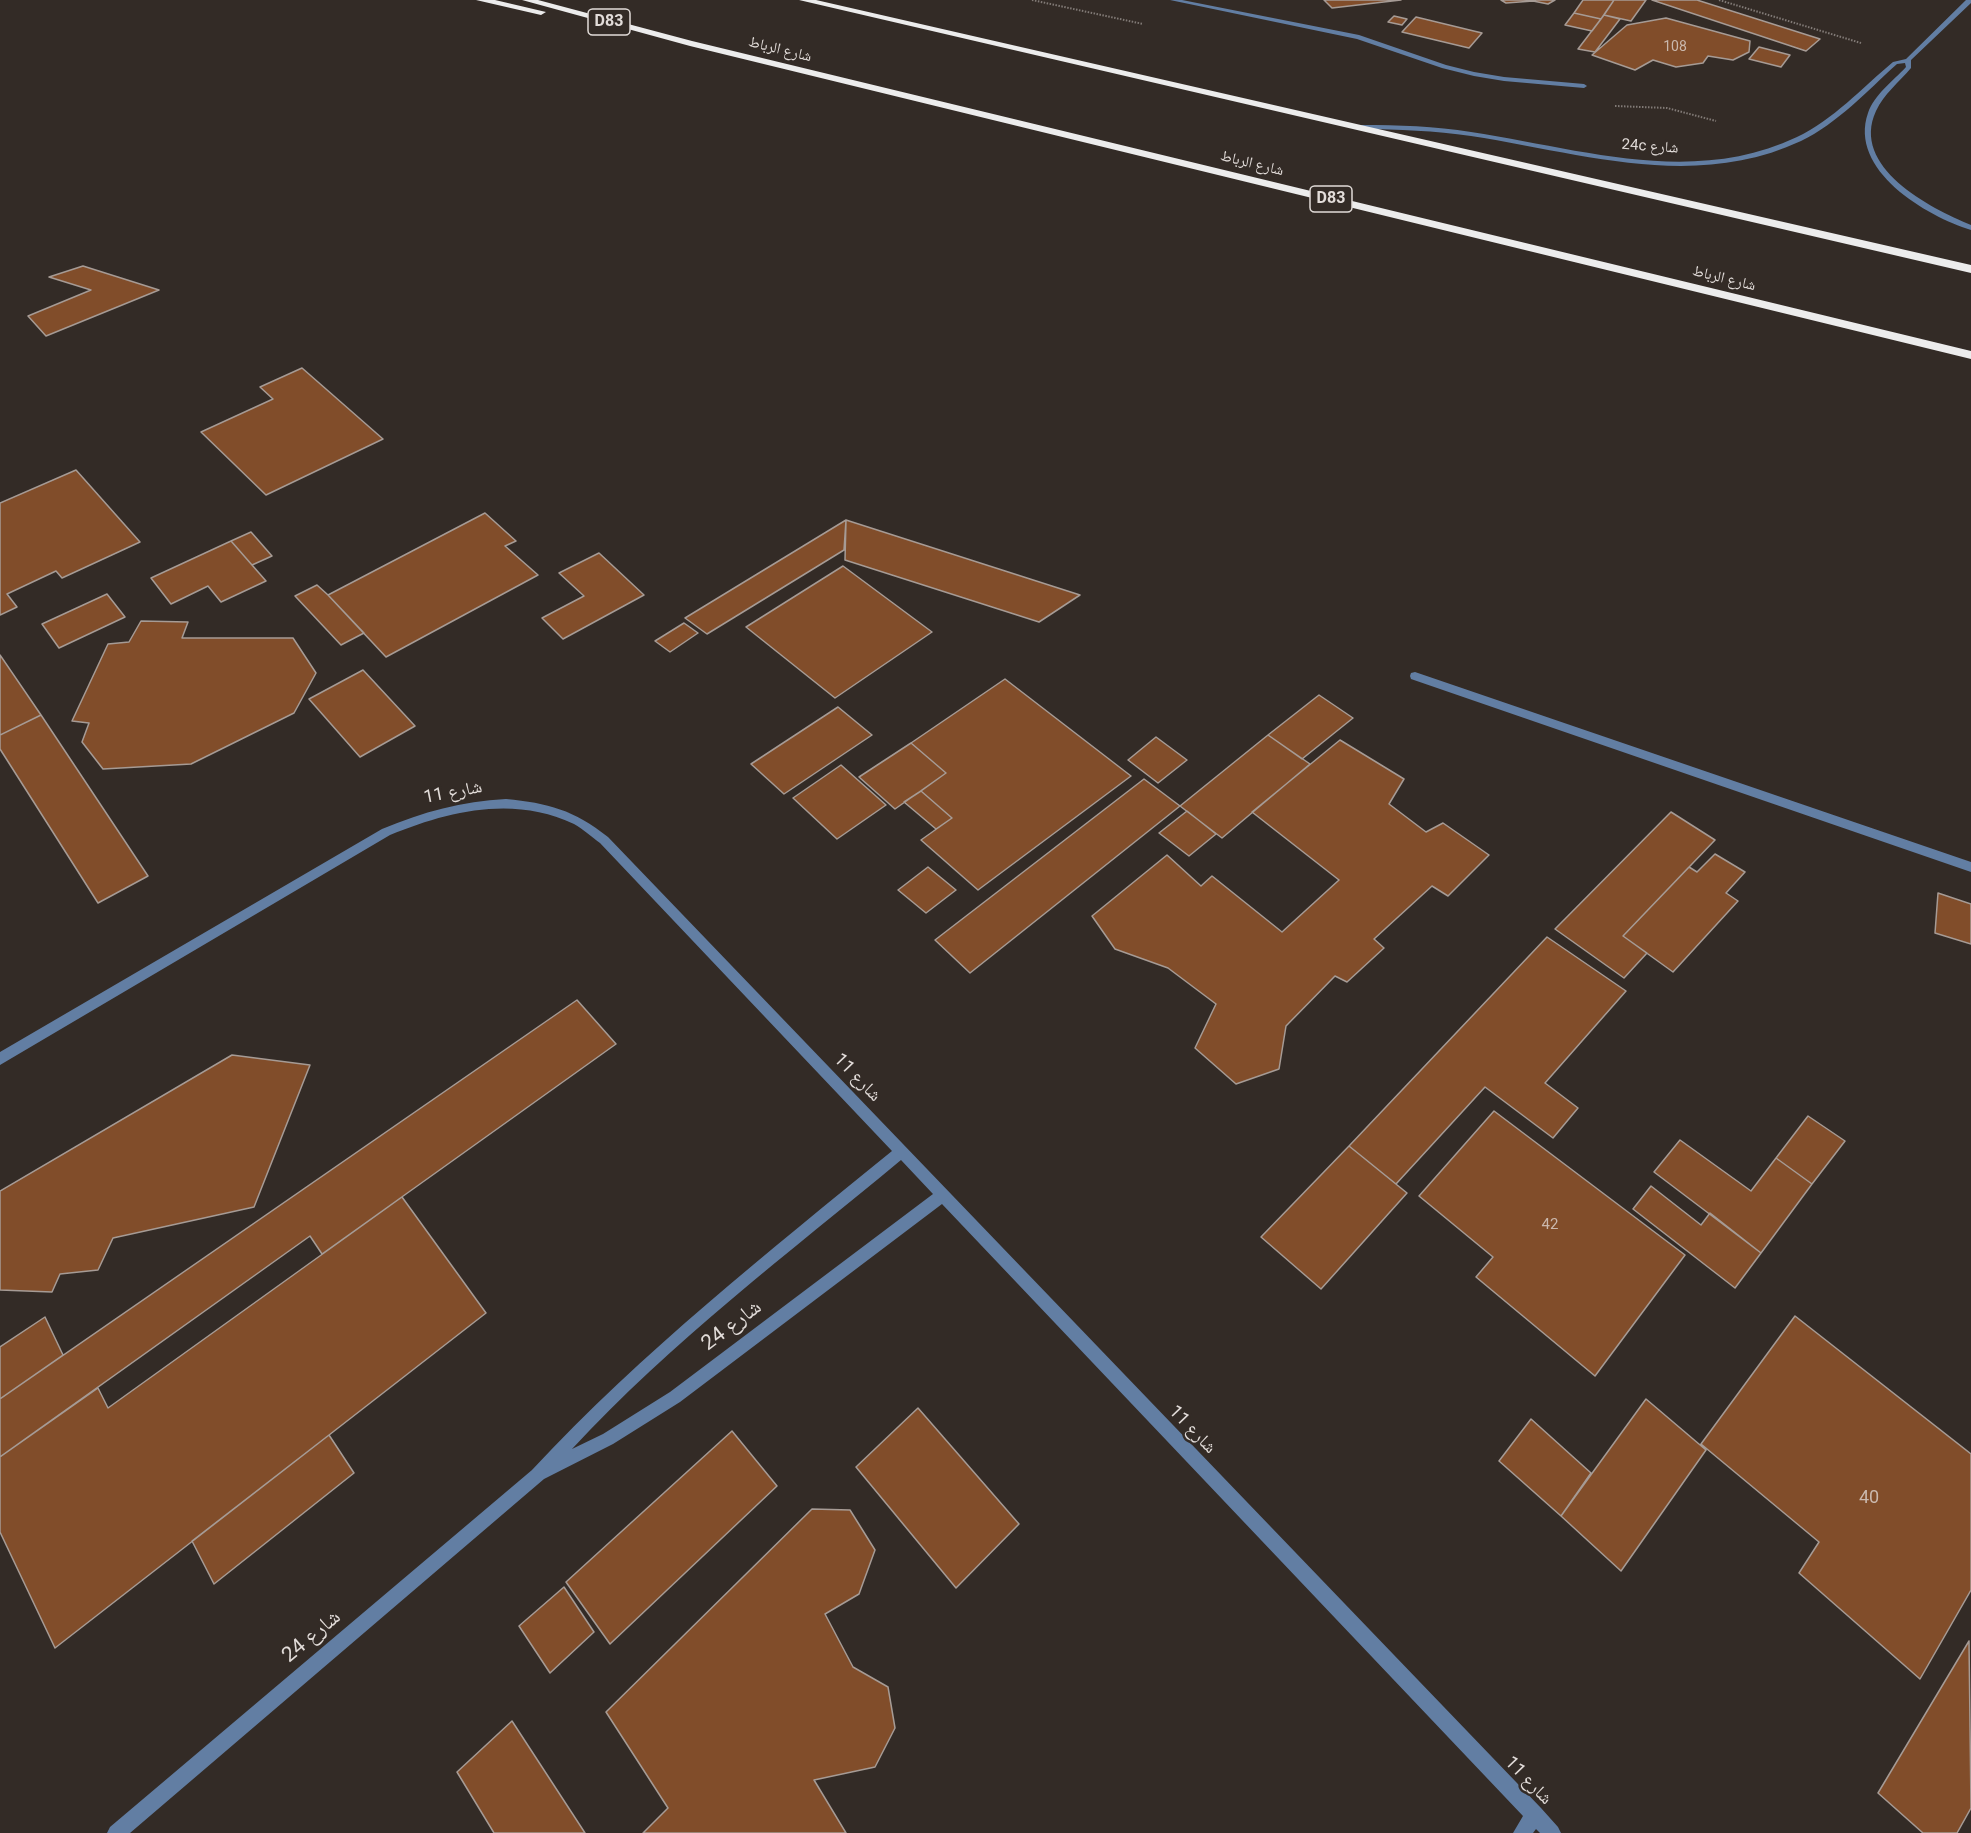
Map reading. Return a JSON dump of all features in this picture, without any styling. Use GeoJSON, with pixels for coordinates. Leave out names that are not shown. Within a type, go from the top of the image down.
{"type":"FeatureCollection","features":[{"type":"Feature","properties":{"kind":"highway"},"geometry":{"type":"LineString","coordinates":[[481,0],[690,43]]}},
{"type":"Feature","properties":{"kind":"highway","name":"شارع الرباط"},"geometry":{"type":"LineString","coordinates":[[527,0],[690,43],[1971,355]]}},
{"type":"Feature","properties":{"kind":"highway"},"geometry":{"type":"LineString","coordinates":[[804,0],[1971,269]]}},
{"type":"Feature","properties":{"kind":"street"},"geometry":{"type":"LineString","coordinates":[[1173,0],[1359,38],[1444,67],[1474,74],[1584,86]]}},
{"type":"Feature","properties":{"kind":"street","name":"24c شارع"},"geometry":{"type":"LineString","coordinates":[[1362,128],[1415,128],[1470,134],[1637,161],[1674,164],[1732,160],[1759,155],[1798,140],[1824,123],[1895,63],[1909,59],[1970,0]]}},
{"type":"Feature","properties":{"kind":"street","name":"24c شارع"},"geometry":{"type":"LineString","coordinates":[[1909,59],[1909,67],[1871,113],[1867,137],[1872,153],[1881,171],[1896,185],[1938,213],[1971,228]]}},
{"type":"Feature","properties":{"kind":"street"},"geometry":{"type":"LineString","coordinates":[[1415,676],[1971,867]]}},
{"type":"Feature","properties":{"kind":"street","name":"شارع 11"},"geometry":{"type":"LineString","coordinates":[[0,1059],[386,832],[418,818],[450,808],[482,804],[513,804],[558,814],[579,822],[604,840],[1552,1833]]}},
{"type":"Feature","properties":{"kind":"street","name":"شارع 24"},"geometry":{"type":"LineString","coordinates":[[116,1833],[537,1474],[592,1415],[647,1362],[902,1151]]}},
{"type":"Feature","properties":{"kind":"street","name":"شارع 24"},"geometry":{"type":"LineString","coordinates":[[537,1474],[608,1439],[675,1398],[943,1195]]}},
{"type":"Feature","properties":{"kind":"street"},"geometry":{"type":"LineString","coordinates":[[1522,1833],[1535,1814]]}},
{"type":"Feature","properties":{"kind":"path"},"geometry":{"type":"LineString","coordinates":[[1719,0],[1909,59]]}},
{"type":"Feature","properties":{"kind":"building"},"geometry":{"type":"Polygon","coordinates":[[[1324,0],[1401,0],[1332,8],[1324,0]]]}},
{"type":"Feature","properties":{"kind":"building"},"geometry":{"type":"Polygon","coordinates":[[[1501,0],[1555,0],[1548,4],[1533,1],[1506,3],[1501,0]]]}},
{"type":"Feature","properties":{"kind":"building"},"geometry":{"type":"Polygon","coordinates":[[[1583,0],[1614,0],[1601,19],[1574,13],[1583,0]]]}},
{"type":"Feature","properties":{"kind":"building"},"geometry":{"type":"Polygon","coordinates":[[[1614,0],[1646,0],[1631,21],[1604,15],[1614,0]]]}},
{"type":"Feature","properties":{"kind":"building"},"geometry":{"type":"Polygon","coordinates":[[[1652,0],[1697,0],[1820,39],[1806,51],[1652,0]]]}},
{"type":"Feature","properties":{"kind":"building"},"geometry":{"type":"Polygon","coordinates":[[[1574,13],[1601,19],[1592,31],[1565,25],[1574,13]]]}},
{"type":"Feature","properties":{"kind":"building"},"geometry":{"type":"Polygon","coordinates":[[[1604,15],[1620,19],[1595,52],[1578,49],[1604,15]]]}},
{"type":"Feature","properties":{"kind":"building"},"geometry":{"type":"Polygon","coordinates":[[[1394,16],[1407,19],[1402,25],[1388,22],[1394,16]]]}},
{"type":"Feature","properties":{"kind":"building"},"geometry":{"type":"Polygon","coordinates":[[[1416,17],[1482,33],[1469,48],[1402,32],[1416,17]]]}},
{"type":"Feature","properties":{"kind":"building"},"geometry":{"type":"Polygon","coordinates":[[[1666,18],[1750,41],[1749,52],[1733,60],[1708,56],[1703,63],[1676,67],[1653,60],[1635,70],[1592,55],[1627,25],[1666,18]]]}},
{"type":"Feature","properties":{"kind":"building"},"geometry":{"type":"Polygon","coordinates":[[[1759,47],[1790,55],[1781,67],[1749,59],[1759,47]]]}},
{"type":"Feature","properties":{"kind":"building"},"geometry":{"type":"Polygon","coordinates":[[[83,266],[159,290],[46,336],[28,316],[91,290],[49,277],[83,266]]]}},
{"type":"Feature","properties":{"kind":"building"},"geometry":{"type":"Polygon","coordinates":[[[302,368],[383,439],[266,495],[201,432],[273,399],[260,387],[302,368]]]}},
{"type":"Feature","properties":{"kind":"building"},"geometry":{"type":"Polygon","coordinates":[[[76,470],[140,542],[62,578],[56,571],[7,594],[17,607],[0,615],[0,503],[76,470]]]}},
{"type":"Feature","properties":{"kind":"building"},"geometry":{"type":"Polygon","coordinates":[[[485,513],[516,541],[505,546],[538,575],[386,657],[328,595],[485,513]]]}},
{"type":"Feature","properties":{"kind":"building"},"geometry":{"type":"Polygon","coordinates":[[[846,520],[844,550],[707,634],[685,618],[846,520]]]}},
{"type":"Feature","properties":{"kind":"building"},"geometry":{"type":"Polygon","coordinates":[[[846,520],[1080,595],[1039,622],[845,560],[846,520]]]}},
{"type":"Feature","properties":{"kind":"building"},"geometry":{"type":"Polygon","coordinates":[[[251,532],[272,556],[252,565],[231,541],[251,532]]]}},
{"type":"Feature","properties":{"kind":"building"},"geometry":{"type":"Polygon","coordinates":[[[231,541],[266,581],[221,602],[208,586],[171,604],[151,578],[231,541]]]}},
{"type":"Feature","properties":{"kind":"building"},"geometry":{"type":"Polygon","coordinates":[[[599,553],[644,595],[563,639],[542,618],[584,596],[559,573],[599,553]]]}},
{"type":"Feature","properties":{"kind":"building"},"geometry":{"type":"Polygon","coordinates":[[[843,566],[932,632],[835,698],[746,627],[843,566]]]}},
{"type":"Feature","properties":{"kind":"building"},"geometry":{"type":"Polygon","coordinates":[[[317,585],[364,633],[341,645],[295,596],[317,585]]]}},
{"type":"Feature","properties":{"kind":"building"},"geometry":{"type":"Polygon","coordinates":[[[107,594],[125,617],[59,648],[42,624],[107,594]]]}},
{"type":"Feature","properties":{"kind":"building"},"geometry":{"type":"Polygon","coordinates":[[[141,621],[188,622],[182,638],[293,638],[316,673],[294,713],[191,764],[103,769],[82,742],[89,723],[72,721],[108,644],[129,642],[141,621]]]}},
{"type":"Feature","properties":{"kind":"building"},"geometry":{"type":"Polygon","coordinates":[[[684,623],[698,633],[670,652],[655,641],[684,623]]]}},
{"type":"Feature","properties":{"kind":"building"},"geometry":{"type":"Polygon","coordinates":[[[0,655],[41,715],[0,735],[0,655]]]}},
{"type":"Feature","properties":{"kind":"building"},"geometry":{"type":"Polygon","coordinates":[[[363,670],[415,726],[360,757],[309,699],[363,670]]]}},
{"type":"Feature","properties":{"kind":"building"},"geometry":{"type":"Polygon","coordinates":[[[1005,679],[1131,776],[978,890],[921,840],[952,818],[921,791],[946,773],[911,743],[1005,679]]]}},
{"type":"Feature","properties":{"kind":"building"},"geometry":{"type":"Polygon","coordinates":[[[1319,695],[1353,718],[1302,759],[1268,735],[1319,695]]]}},
{"type":"Feature","properties":{"kind":"building"},"geometry":{"type":"Polygon","coordinates":[[[838,707],[872,735],[784,794],[751,764],[838,707]]]}},
{"type":"Feature","properties":{"kind":"building"},"geometry":{"type":"Polygon","coordinates":[[[41,715],[148,876],[98,903],[0,749],[0,735],[41,715]]]}},
{"type":"Feature","properties":{"kind":"building"},"geometry":{"type":"Polygon","coordinates":[[[1268,735],[1310,764],[1222,838],[1180,806],[1268,735]]]}},
{"type":"Feature","properties":{"kind":"building"},"geometry":{"type":"Polygon","coordinates":[[[1156,737],[1187,760],[1158,783],[1128,760],[1156,737]]]}},
{"type":"Feature","properties":{"kind":"building"},"geometry":{"type":"Polygon","coordinates":[[[1340,740],[1404,779],[1389,804],[1426,832],[1443,823],[1489,855],[1448,896],[1432,886],[1374,939],[1384,948],[1347,982],[1335,976],[1286,1026],[1279,1069],[1236,1084],[1195,1048],[1216,1004],[1168,968],[1115,949],[1092,916],[1167,855],[1201,886],[1212,876],[1282,932],[1339,880],[1252,812],[1340,740]]]}},
{"type":"Feature","properties":{"kind":"building"},"geometry":{"type":"Polygon","coordinates":[[[911,743],[946,773],[895,809],[859,777],[911,743]]]}},
{"type":"Feature","properties":{"kind":"building"},"geometry":{"type":"Polygon","coordinates":[[[841,765],[886,805],[837,839],[793,798],[841,765]]]}},
{"type":"Feature","properties":{"kind":"building"},"geometry":{"type":"Polygon","coordinates":[[[1144,779],[1180,806],[970,973],[935,940],[1144,779]]]}},
{"type":"Feature","properties":{"kind":"building"},"geometry":{"type":"Polygon","coordinates":[[[921,791],[952,818],[936,829],[904,802],[921,791]]]}},
{"type":"Feature","properties":{"kind":"building"},"geometry":{"type":"Polygon","coordinates":[[[1187,811],[1216,834],[1189,856],[1159,833],[1187,811]]]}},
{"type":"Feature","properties":{"kind":"building"},"geometry":{"type":"Polygon","coordinates":[[[1671,812],[1715,840],[1623,936],[1647,953],[1624,978],[1555,929],[1671,812]]]}},
{"type":"Feature","properties":{"kind":"building"},"geometry":{"type":"Polygon","coordinates":[[[1715,854],[1745,872],[1726,893],[1738,901],[1673,972],[1623,936],[1689,867],[1697,872],[1715,854]]]}},
{"type":"Feature","properties":{"kind":"building"},"geometry":{"type":"Polygon","coordinates":[[[928,867],[956,890],[926,913],[898,890],[928,867]]]}},
{"type":"Feature","properties":{"kind":"building"},"geometry":{"type":"Polygon","coordinates":[[[1938,893],[1971,904],[1971,944],[1935,933],[1938,893]]]}},
{"type":"Feature","properties":{"kind":"building"},"geometry":{"type":"Polygon","coordinates":[[[1547,937],[1626,991],[1545,1083],[1578,1108],[1553,1138],[1485,1087],[1396,1184],[1349,1146],[1547,937]]]}},
{"type":"Feature","properties":{"kind":"building"},"geometry":{"type":"Polygon","coordinates":[[[577,1000],[616,1044],[322,1254],[310,1236],[0,1457],[0,1399],[577,1000]]]}},
{"type":"Feature","properties":{"kind":"building"},"geometry":{"type":"Polygon","coordinates":[[[232,1055],[310,1065],[254,1207],[113,1238],[98,1270],[60,1274],[52,1292],[0,1290],[0,1191],[232,1055]]]}},
{"type":"Feature","properties":{"kind":"building"},"geometry":{"type":"Polygon","coordinates":[[[1494,1111],[1685,1255],[1595,1376],[1476,1277],[1493,1257],[1419,1196],[1494,1111]]]}},
{"type":"Feature","properties":{"kind":"building"},"geometry":{"type":"Polygon","coordinates":[[[1808,1116],[1845,1141],[1812,1184],[1776,1158],[1808,1116]]]}},
{"type":"Feature","properties":{"kind":"building"},"geometry":{"type":"Polygon","coordinates":[[[1680,1140],[1751,1191],[1776,1158],[1812,1184],[1761,1253],[1654,1172],[1680,1140]]]}},
{"type":"Feature","properties":{"kind":"building"},"geometry":{"type":"Polygon","coordinates":[[[1349,1146],[1407,1193],[1321,1289],[1261,1237],[1349,1146]]]}},
{"type":"Feature","properties":{"kind":"building"},"geometry":{"type":"Polygon","coordinates":[[[1651,1186],[1701,1225],[1710,1213],[1761,1253],[1735,1288],[1633,1209],[1651,1186]]]}},
{"type":"Feature","properties":{"kind":"building"},"geometry":{"type":"Polygon","coordinates":[[[402,1197],[486,1313],[55,1648],[0,1532],[0,1457],[98,1388],[108,1408],[402,1197]]]}},
{"type":"Feature","properties":{"kind":"building"},"geometry":{"type":"Polygon","coordinates":[[[1795,1316],[1971,1454],[1971,1590],[1920,1679],[1799,1573],[1819,1542],[1701,1444],[1795,1316]]]}},
{"type":"Feature","properties":{"kind":"building"},"geometry":{"type":"Polygon","coordinates":[[[45,1317],[63,1355],[0,1399],[0,1347],[45,1317]]]}},
{"type":"Feature","properties":{"kind":"building"},"geometry":{"type":"Polygon","coordinates":[[[1646,1399],[1706,1450],[1621,1571],[1561,1516],[1646,1399]]]}},
{"type":"Feature","properties":{"kind":"building"},"geometry":{"type":"Polygon","coordinates":[[[918,1408],[1019,1524],[956,1588],[856,1467],[918,1408]]]}},
{"type":"Feature","properties":{"kind":"building"},"geometry":{"type":"Polygon","coordinates":[[[1531,1419],[1591,1473],[1561,1516],[1499,1461],[1531,1419]]]}},
{"type":"Feature","properties":{"kind":"building"},"geometry":{"type":"Polygon","coordinates":[[[732,1431],[777,1486],[610,1644],[566,1582],[732,1431]]]}},
{"type":"Feature","properties":{"kind":"building"},"geometry":{"type":"Polygon","coordinates":[[[329,1435],[354,1473],[214,1584],[192,1541],[329,1435]]]}},
{"type":"Feature","properties":{"kind":"building"},"geometry":{"type":"Polygon","coordinates":[[[812,1509],[850,1510],[875,1550],[859,1594],[825,1614],[853,1667],[888,1687],[895,1728],[875,1767],[814,1780],[846,1833],[643,1833],[668,1808],[606,1712],[812,1509]]]}},
{"type":"Feature","properties":{"kind":"building"},"geometry":{"type":"Polygon","coordinates":[[[564,1587],[594,1632],[550,1673],[519,1626],[564,1587]]]}},
{"type":"Feature","properties":{"kind":"building"},"geometry":{"type":"Polygon","coordinates":[[[1969,1641],[1971,1808],[1957,1833],[1923,1833],[1878,1793],[1969,1641]]]}},
{"type":"Feature","properties":{"kind":"building"},"geometry":{"type":"Polygon","coordinates":[[[512,1721],[585,1833],[494,1833],[457,1772],[512,1721]]]}}]}
